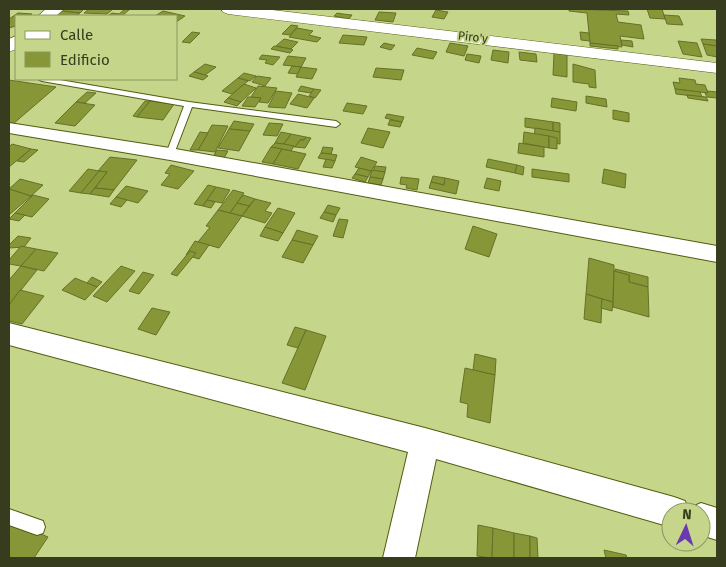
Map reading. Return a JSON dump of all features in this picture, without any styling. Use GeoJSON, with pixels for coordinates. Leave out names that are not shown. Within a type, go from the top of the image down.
{"type":"FeatureCollection","features":[{"type":"Feature","properties":{"kind":"main road","name":"Piro'y"},"geometry":{"type":"LineString","coordinates":[[228,9],[717,68]]}},
{"type":"Feature","properties":{"kind":"street"},"geometry":{"type":"LineString","coordinates":[[9,128],[170,154],[717,254]]}},
{"type":"Feature","properties":{"kind":"street"},"geometry":{"type":"LineString","coordinates":[[9,334],[425,442],[661,508]]}},
{"type":"Feature","properties":{"kind":"street"},"geometry":{"type":"LineString","coordinates":[[399,558],[425,442]]}},
{"type":"Feature","properties":{"kind":"lane"},"geometry":{"type":"LineString","coordinates":[[48,80],[189,104],[336,124]]}},
{"type":"Feature","properties":{"kind":"lane"},"geometry":{"type":"LineString","coordinates":[[170,154],[189,104]]}},
{"type":"Feature","properties":{"kind":"lane"},"geometry":{"type":"LineString","coordinates":[[9,517],[38,527]]}},
{"type":"Feature","properties":{"kind":"building"},"geometry":{"type":"Polygon","coordinates":[[[65,9],[84,9],[80,13],[62,11],[65,9]]]}},
{"type":"Feature","properties":{"kind":"building"},"geometry":{"type":"Polygon","coordinates":[[[89,9],[113,9],[107,14],[84,13],[89,9]]]}},
{"type":"Feature","properties":{"kind":"building"},"geometry":{"type":"Polygon","coordinates":[[[125,9],[130,9],[123,15],[109,15],[112,13],[119,14],[125,9]]]}},
{"type":"Feature","properties":{"kind":"building"},"geometry":{"type":"Polygon","coordinates":[[[569,9],[628,11],[629,15],[616,14],[618,22],[641,25],[644,39],[620,36],[622,47],[590,43],[587,13],[569,11],[569,9]]]}},
{"type":"Feature","properties":{"kind":"building"},"geometry":{"type":"Polygon","coordinates":[[[647,9],[662,9],[665,19],[650,18],[647,9]]]}},
{"type":"Feature","properties":{"kind":"building"},"geometry":{"type":"Polygon","coordinates":[[[436,10],[448,12],[444,19],[432,17],[436,10]]]}},
{"type":"Feature","properties":{"kind":"building"},"geometry":{"type":"Polygon","coordinates":[[[62,11],[80,13],[77,15],[57,15],[62,11]]]}},
{"type":"Feature","properties":{"kind":"building"},"geometry":{"type":"Polygon","coordinates":[[[163,11],[185,16],[178,21],[178,15],[157,15],[163,11]]]}},
{"type":"Feature","properties":{"kind":"building"},"geometry":{"type":"Polygon","coordinates":[[[379,12],[396,13],[393,22],[375,20],[379,12]]]}},
{"type":"Feature","properties":{"kind":"building"},"geometry":{"type":"Polygon","coordinates":[[[18,13],[32,14],[30,15],[15,15],[18,13]]]}},
{"type":"Feature","properties":{"kind":"building"},"geometry":{"type":"Polygon","coordinates":[[[337,13],[352,15],[349,19],[334,16],[337,13]]]}},
{"type":"Feature","properties":{"kind":"building"},"geometry":{"type":"Polygon","coordinates":[[[15,15],[15,26],[9,28],[9,19],[15,15]]]}},
{"type":"Feature","properties":{"kind":"building"},"geometry":{"type":"Polygon","coordinates":[[[664,15],[679,16],[683,25],[667,24],[664,15]]]}},
{"type":"Feature","properties":{"kind":"building"},"geometry":{"type":"Polygon","coordinates":[[[291,25],[298,26],[290,35],[282,34],[291,25]]]}},
{"type":"Feature","properties":{"kind":"building"},"geometry":{"type":"Polygon","coordinates":[[[297,28],[313,31],[309,35],[321,38],[317,42],[289,37],[297,28]]]}},
{"type":"Feature","properties":{"kind":"building"},"geometry":{"type":"Polygon","coordinates":[[[192,32],[200,33],[190,43],[182,42],[192,32]]]}},
{"type":"Feature","properties":{"kind":"building"},"geometry":{"type":"Polygon","coordinates":[[[580,32],[589,33],[590,41],[581,40],[580,32]]]}},
{"type":"Feature","properties":{"kind":"building"},"geometry":{"type":"Polygon","coordinates":[[[343,35],[367,37],[364,45],[339,43],[343,35]]]}},
{"type":"Feature","properties":{"kind":"building"},"geometry":{"type":"Polygon","coordinates":[[[284,39],[298,42],[291,49],[276,46],[284,39]]]}},
{"type":"Feature","properties":{"kind":"building"},"geometry":{"type":"Polygon","coordinates":[[[701,39],[716,40],[717,46],[703,44],[701,39]]]}},
{"type":"Feature","properties":{"kind":"building"},"geometry":{"type":"Polygon","coordinates":[[[621,40],[632,41],[633,47],[622,45],[621,40]]]}},
{"type":"Feature","properties":{"kind":"building"},"geometry":{"type":"Polygon","coordinates":[[[678,41],[697,43],[702,57],[683,54],[678,41]]]}},
{"type":"Feature","properties":{"kind":"building"},"geometry":{"type":"Polygon","coordinates":[[[384,43],[395,45],[391,50],[380,47],[384,43]]]}},
{"type":"Feature","properties":{"kind":"building"},"geometry":{"type":"Polygon","coordinates":[[[450,43],[468,46],[464,56],[446,52],[450,43]]]}},
{"type":"Feature","properties":{"kind":"building"},"geometry":{"type":"Polygon","coordinates":[[[590,43],[618,46],[618,49],[590,46],[590,43]]]}},
{"type":"Feature","properties":{"kind":"building"},"geometry":{"type":"Polygon","coordinates":[[[703,44],[717,46],[717,57],[707,55],[703,44]]]}},
{"type":"Feature","properties":{"kind":"building"},"geometry":{"type":"Polygon","coordinates":[[[274,46],[293,50],[290,53],[271,49],[274,46]]]}},
{"type":"Feature","properties":{"kind":"building"},"geometry":{"type":"Polygon","coordinates":[[[417,48],[437,52],[433,59],[412,55],[417,48]]]}},
{"type":"Feature","properties":{"kind":"building"},"geometry":{"type":"Polygon","coordinates":[[[493,50],[509,52],[508,63],[491,60],[493,50]]]}},
{"type":"Feature","properties":{"kind":"building"},"geometry":{"type":"Polygon","coordinates":[[[519,52],[536,54],[537,62],[520,60],[519,52]]]}},
{"type":"Feature","properties":{"kind":"building"},"geometry":{"type":"Polygon","coordinates":[[[554,53],[567,55],[567,77],[553,75],[554,53]]]}},
{"type":"Feature","properties":{"kind":"building"},"geometry":{"type":"Polygon","coordinates":[[[467,54],[481,56],[479,63],[465,60],[467,54]]]}},
{"type":"Feature","properties":{"kind":"building"},"geometry":{"type":"Polygon","coordinates":[[[262,55],[280,57],[273,65],[265,63],[267,60],[259,59],[262,55]]]}},
{"type":"Feature","properties":{"kind":"building"},"geometry":{"type":"Polygon","coordinates":[[[288,56],[306,58],[301,67],[283,65],[288,56]]]}},
{"type":"Feature","properties":{"kind":"building"},"geometry":{"type":"Polygon","coordinates":[[[205,64],[216,67],[205,75],[194,72],[205,64]]]}},
{"type":"Feature","properties":{"kind":"building"},"geometry":{"type":"Polygon","coordinates":[[[573,64],[595,70],[596,88],[589,87],[589,84],[573,82],[573,64]]]}},
{"type":"Feature","properties":{"kind":"building"},"geometry":{"type":"Polygon","coordinates":[[[292,66],[301,67],[298,74],[288,73],[292,66]]]}},
{"type":"Feature","properties":{"kind":"building"},"geometry":{"type":"Polygon","coordinates":[[[301,67],[317,69],[312,79],[296,77],[301,67]]]}},
{"type":"Feature","properties":{"kind":"building"},"geometry":{"type":"Polygon","coordinates":[[[376,68],[404,70],[401,80],[373,77],[376,68]]]}},
{"type":"Feature","properties":{"kind":"building"},"geometry":{"type":"Polygon","coordinates":[[[194,72],[208,76],[203,80],[189,76],[194,72]]]}},
{"type":"Feature","properties":{"kind":"building"},"geometry":{"type":"Polygon","coordinates":[[[244,73],[256,76],[250,81],[238,78],[244,73]]]}},
{"type":"Feature","properties":{"kind":"building"},"geometry":{"type":"Polygon","coordinates":[[[257,76],[271,78],[265,86],[252,82],[257,76]]]}},
{"type":"Feature","properties":{"kind":"building"},"geometry":{"type":"Polygon","coordinates":[[[238,78],[248,81],[232,94],[222,91],[238,78]]]}},
{"type":"Feature","properties":{"kind":"building"},"geometry":{"type":"Polygon","coordinates":[[[679,78],[695,80],[696,84],[705,85],[708,93],[675,89],[673,82],[680,83],[679,78]]]}},
{"type":"Feature","properties":{"kind":"building"},"geometry":{"type":"Polygon","coordinates":[[[9,80],[56,87],[13,124],[9,123],[9,80]]]}},
{"type":"Feature","properties":{"kind":"building"},"geometry":{"type":"Polygon","coordinates":[[[244,84],[256,88],[241,102],[228,98],[244,84]]]}},
{"type":"Feature","properties":{"kind":"building"},"geometry":{"type":"Polygon","coordinates":[[[258,86],[277,88],[268,103],[259,102],[261,98],[251,97],[258,86]]]}},
{"type":"Feature","properties":{"kind":"building"},"geometry":{"type":"Polygon","coordinates":[[[301,86],[314,89],[311,93],[298,91],[301,86]]]}},
{"type":"Feature","properties":{"kind":"building"},"geometry":{"type":"Polygon","coordinates":[[[314,89],[321,90],[315,98],[309,96],[314,89]]]}},
{"type":"Feature","properties":{"kind":"building"},"geometry":{"type":"Polygon","coordinates":[[[675,89],[700,92],[702,97],[676,94],[675,89]]]}},
{"type":"Feature","properties":{"kind":"building"},"geometry":{"type":"Polygon","coordinates":[[[276,91],[292,93],[285,108],[268,107],[276,91]]]}},
{"type":"Feature","properties":{"kind":"building"},"geometry":{"type":"Polygon","coordinates":[[[707,91],[717,92],[717,98],[707,97],[705,93],[708,93],[707,91]]]}},
{"type":"Feature","properties":{"kind":"building"},"geometry":{"type":"Polygon","coordinates":[[[87,92],[96,93],[85,103],[76,102],[87,92]]]}},
{"type":"Feature","properties":{"kind":"building"},"geometry":{"type":"Polygon","coordinates":[[[298,94],[314,98],[307,108],[290,104],[298,94]]]}},
{"type":"Feature","properties":{"kind":"building"},"geometry":{"type":"Polygon","coordinates":[[[687,95],[706,97],[708,101],[688,98],[687,95]]]}},
{"type":"Feature","properties":{"kind":"building"},"geometry":{"type":"Polygon","coordinates":[[[586,96],[606,99],[607,107],[586,103],[586,96]]]}},
{"type":"Feature","properties":{"kind":"building"},"geometry":{"type":"Polygon","coordinates":[[[248,97],[261,98],[255,107],[242,106],[248,97]]]}},
{"type":"Feature","properties":{"kind":"building"},"geometry":{"type":"Polygon","coordinates":[[[228,98],[241,102],[237,106],[224,102],[228,98]]]}},
{"type":"Feature","properties":{"kind":"building"},"geometry":{"type":"Polygon","coordinates":[[[552,98],[577,102],[576,111],[551,107],[552,98]]]}},
{"type":"Feature","properties":{"kind":"building"},"geometry":{"type":"Polygon","coordinates":[[[145,101],[150,101],[137,117],[133,116],[145,101]]]}},
{"type":"Feature","properties":{"kind":"building"},"geometry":{"type":"Polygon","coordinates":[[[150,101],[174,104],[163,120],[137,117],[150,101]]]}},
{"type":"Feature","properties":{"kind":"building"},"geometry":{"type":"Polygon","coordinates":[[[76,102],[95,105],[75,126],[55,123],[76,102]]]}},
{"type":"Feature","properties":{"kind":"building"},"geometry":{"type":"Polygon","coordinates":[[[347,103],[367,106],[363,114],[343,111],[347,103]]]}},
{"type":"Feature","properties":{"kind":"building"},"geometry":{"type":"Polygon","coordinates":[[[613,110],[629,113],[629,122],[613,119],[613,110]]]}},
{"type":"Feature","properties":{"kind":"building"},"geometry":{"type":"Polygon","coordinates":[[[387,114],[404,117],[402,122],[385,118],[387,114]]]}},
{"type":"Feature","properties":{"kind":"building"},"geometry":{"type":"Polygon","coordinates":[[[525,118],[553,122],[553,131],[525,127],[525,118]]]}},
{"type":"Feature","properties":{"kind":"building"},"geometry":{"type":"Polygon","coordinates":[[[390,120],[402,122],[400,127],[388,125],[390,120]]]}},
{"type":"Feature","properties":{"kind":"building"},"geometry":{"type":"Polygon","coordinates":[[[234,121],[254,124],[250,131],[229,129],[234,121]]]}},
{"type":"Feature","properties":{"kind":"building"},"geometry":{"type":"Polygon","coordinates":[[[553,122],[560,123],[560,132],[553,131],[553,122]]]}},
{"type":"Feature","properties":{"kind":"building"},"geometry":{"type":"Polygon","coordinates":[[[269,123],[283,124],[277,136],[263,135],[269,123]]]}},
{"type":"Feature","properties":{"kind":"building"},"geometry":{"type":"Polygon","coordinates":[[[212,125],[228,126],[215,152],[198,150],[212,125]]]}},
{"type":"Feature","properties":{"kind":"building"},"geometry":{"type":"Polygon","coordinates":[[[368,128],[390,132],[383,148],[361,143],[368,128]]]}},
{"type":"Feature","properties":{"kind":"building"},"geometry":{"type":"Polygon","coordinates":[[[535,128],[560,132],[560,144],[534,140],[535,128]]]}},
{"type":"Feature","properties":{"kind":"building"},"geometry":{"type":"Polygon","coordinates":[[[229,129],[250,131],[239,151],[218,148],[229,129]]]}},
{"type":"Feature","properties":{"kind":"building"},"geometry":{"type":"Polygon","coordinates":[[[200,132],[208,133],[198,150],[190,150],[200,132]]]}},
{"type":"Feature","properties":{"kind":"building"},"geometry":{"type":"Polygon","coordinates":[[[281,132],[291,134],[284,144],[275,143],[281,132]]]}},
{"type":"Feature","properties":{"kind":"building"},"geometry":{"type":"Polygon","coordinates":[[[524,132],[549,136],[549,148],[523,143],[524,132]]]}},
{"type":"Feature","properties":{"kind":"building"},"geometry":{"type":"Polygon","coordinates":[[[291,134],[306,137],[304,140],[300,140],[295,147],[284,144],[291,134]]]}},
{"type":"Feature","properties":{"kind":"building"},"geometry":{"type":"Polygon","coordinates":[[[549,136],[557,138],[557,149],[549,148],[549,136]]]}},
{"type":"Feature","properties":{"kind":"building"},"geometry":{"type":"Polygon","coordinates":[[[306,137],[311,138],[305,148],[295,147],[300,140],[304,140],[306,137]]]}},
{"type":"Feature","properties":{"kind":"building"},"geometry":{"type":"Polygon","coordinates":[[[275,143],[294,146],[291,151],[271,147],[275,143]]]}},
{"type":"Feature","properties":{"kind":"building"},"geometry":{"type":"Polygon","coordinates":[[[519,143],[544,147],[544,157],[518,153],[519,143]]]}},
{"type":"Feature","properties":{"kind":"building"},"geometry":{"type":"Polygon","coordinates":[[[12,144],[31,149],[9,167],[9,147],[12,144]]]}},
{"type":"Feature","properties":{"kind":"building"},"geometry":{"type":"Polygon","coordinates":[[[271,147],[282,149],[273,164],[262,162],[271,147]]]}},
{"type":"Feature","properties":{"kind":"building"},"geometry":{"type":"Polygon","coordinates":[[[323,147],[333,148],[331,154],[321,153],[323,147]]]}},
{"type":"Feature","properties":{"kind":"building"},"geometry":{"type":"Polygon","coordinates":[[[31,149],[38,150],[24,162],[17,161],[31,149]]]}},
{"type":"Feature","properties":{"kind":"building"},"geometry":{"type":"Polygon","coordinates":[[[282,149],[306,154],[298,169],[273,164],[282,149]]]}},
{"type":"Feature","properties":{"kind":"building"},"geometry":{"type":"Polygon","coordinates":[[[217,150],[228,151],[224,158],[213,157],[217,150]]]}},
{"type":"Feature","properties":{"kind":"building"},"geometry":{"type":"Polygon","coordinates":[[[321,153],[337,155],[335,161],[318,158],[321,153]]]}},
{"type":"Feature","properties":{"kind":"building"},"geometry":{"type":"Polygon","coordinates":[[[110,157],[137,160],[114,190],[95,188],[107,172],[98,171],[110,157]]]}},
{"type":"Feature","properties":{"kind":"building"},"geometry":{"type":"Polygon","coordinates":[[[361,157],[377,162],[371,171],[355,167],[361,157]]]}},
{"type":"Feature","properties":{"kind":"building"},"geometry":{"type":"Polygon","coordinates":[[[326,159],[335,161],[332,168],[323,167],[326,159]]]}},
{"type":"Feature","properties":{"kind":"building"},"geometry":{"type":"Polygon","coordinates":[[[488,159],[517,165],[515,173],[486,167],[488,159]]]}},
{"type":"Feature","properties":{"kind":"building"},"geometry":{"type":"Polygon","coordinates":[[[171,165],[194,171],[178,189],[161,185],[170,174],[165,173],[171,165]]]}},
{"type":"Feature","properties":{"kind":"building"},"geometry":{"type":"Polygon","coordinates":[[[517,165],[524,167],[523,175],[515,173],[517,165]]]}},
{"type":"Feature","properties":{"kind":"building"},"geometry":{"type":"Polygon","coordinates":[[[375,166],[386,167],[385,172],[373,171],[375,166]]]}},
{"type":"Feature","properties":{"kind":"building"},"geometry":{"type":"Polygon","coordinates":[[[359,168],[371,171],[368,177],[355,174],[359,168]]]}},
{"type":"Feature","properties":{"kind":"building"},"geometry":{"type":"Polygon","coordinates":[[[88,169],[99,171],[81,193],[69,191],[88,169]]]}},
{"type":"Feature","properties":{"kind":"building"},"geometry":{"type":"Polygon","coordinates":[[[532,169],[569,174],[569,182],[532,177],[532,169]]]}},
{"type":"Feature","properties":{"kind":"building"},"geometry":{"type":"Polygon","coordinates":[[[604,169],[626,174],[625,188],[602,183],[604,169]]]}},
{"type":"Feature","properties":{"kind":"building"},"geometry":{"type":"Polygon","coordinates":[[[372,170],[385,172],[383,179],[370,177],[372,170]]]}},
{"type":"Feature","properties":{"kind":"building"},"geometry":{"type":"Polygon","coordinates":[[[99,171],[107,172],[90,194],[81,193],[99,171]]]}},
{"type":"Feature","properties":{"kind":"building"},"geometry":{"type":"Polygon","coordinates":[[[355,174],[368,177],[365,182],[352,178],[355,174]]]}},
{"type":"Feature","properties":{"kind":"building"},"geometry":{"type":"Polygon","coordinates":[[[433,176],[445,178],[444,185],[431,182],[433,176]]]}},
{"type":"Feature","properties":{"kind":"building"},"geometry":{"type":"Polygon","coordinates":[[[370,177],[383,179],[381,185],[368,183],[370,177]]]}},
{"type":"Feature","properties":{"kind":"building"},"geometry":{"type":"Polygon","coordinates":[[[401,177],[419,179],[417,190],[406,188],[407,185],[400,184],[401,177]]]}},
{"type":"Feature","properties":{"kind":"building"},"geometry":{"type":"Polygon","coordinates":[[[445,178],[459,181],[456,194],[429,188],[431,182],[444,185],[445,178]]]}},
{"type":"Feature","properties":{"kind":"building"},"geometry":{"type":"Polygon","coordinates":[[[487,178],[501,181],[499,191],[484,188],[487,178]]]}},
{"type":"Feature","properties":{"kind":"building"},"geometry":{"type":"Polygon","coordinates":[[[20,179],[43,185],[31,196],[9,189],[20,179]]]}},
{"type":"Feature","properties":{"kind":"building"},"geometry":{"type":"Polygon","coordinates":[[[208,185],[216,187],[203,206],[194,204],[208,185]]]}},
{"type":"Feature","properties":{"kind":"building"},"geometry":{"type":"Polygon","coordinates":[[[126,186],[148,191],[138,203],[116,197],[126,186]]]}},
{"type":"Feature","properties":{"kind":"building"},"geometry":{"type":"Polygon","coordinates":[[[216,187],[230,190],[222,203],[207,200],[216,187]]]}},
{"type":"Feature","properties":{"kind":"building"},"geometry":{"type":"Polygon","coordinates":[[[95,188],[114,190],[109,197],[90,194],[95,188]]]}},
{"type":"Feature","properties":{"kind":"building"},"geometry":{"type":"Polygon","coordinates":[[[9,189],[31,196],[9,215],[9,189]]]}},
{"type":"Feature","properties":{"kind":"building"},"geometry":{"type":"Polygon","coordinates":[[[233,190],[244,193],[230,213],[218,210],[233,190]]]}},
{"type":"Feature","properties":{"kind":"building"},"geometry":{"type":"Polygon","coordinates":[[[33,195],[49,199],[32,217],[15,213],[33,195]]]}},
{"type":"Feature","properties":{"kind":"building"},"geometry":{"type":"Polygon","coordinates":[[[243,195],[255,199],[249,206],[237,203],[243,195]]]}},
{"type":"Feature","properties":{"kind":"building"},"geometry":{"type":"Polygon","coordinates":[[[116,197],[127,200],[121,207],[110,204],[116,197]]]}},
{"type":"Feature","properties":{"kind":"building"},"geometry":{"type":"Polygon","coordinates":[[[255,199],[271,203],[265,211],[272,213],[265,223],[242,216],[255,199]]]}},
{"type":"Feature","properties":{"kind":"building"},"geometry":{"type":"Polygon","coordinates":[[[207,200],[215,202],[211,208],[203,206],[207,200]]]}},
{"type":"Feature","properties":{"kind":"building"},"geometry":{"type":"Polygon","coordinates":[[[237,203],[249,206],[242,216],[230,213],[237,203]]]}},
{"type":"Feature","properties":{"kind":"building"},"geometry":{"type":"Polygon","coordinates":[[[328,205],[340,208],[336,215],[324,212],[328,205]]]}},
{"type":"Feature","properties":{"kind":"building"},"geometry":{"type":"Polygon","coordinates":[[[278,208],[295,213],[283,233],[265,227],[278,208]]]}},
{"type":"Feature","properties":{"kind":"building"},"geometry":{"type":"Polygon","coordinates":[[[218,210],[242,216],[219,248],[198,242],[210,227],[206,226],[218,210]]]}},
{"type":"Feature","properties":{"kind":"building"},"geometry":{"type":"Polygon","coordinates":[[[324,212],[336,215],[333,222],[320,218],[324,212]]]}},
{"type":"Feature","properties":{"kind":"building"},"geometry":{"type":"Polygon","coordinates":[[[15,213],[25,215],[19,221],[9,219],[15,213]]]}},
{"type":"Feature","properties":{"kind":"building"},"geometry":{"type":"Polygon","coordinates":[[[339,219],[348,220],[343,238],[333,236],[339,219]]]}},
{"type":"Feature","properties":{"kind":"building"},"geometry":{"type":"Polygon","coordinates":[[[473,226],[497,234],[489,257],[465,249],[473,226]]]}},
{"type":"Feature","properties":{"kind":"building"},"geometry":{"type":"Polygon","coordinates":[[[265,227],[283,233],[278,241],[260,236],[265,227]]]}},
{"type":"Feature","properties":{"kind":"building"},"geometry":{"type":"Polygon","coordinates":[[[297,230],[318,236],[313,245],[292,240],[297,230]]]}},
{"type":"Feature","properties":{"kind":"building"},"geometry":{"type":"Polygon","coordinates":[[[18,236],[31,238],[24,247],[9,248],[9,245],[18,236]]]}},
{"type":"Feature","properties":{"kind":"building"},"geometry":{"type":"Polygon","coordinates":[[[292,240],[313,245],[303,263],[282,257],[292,240]]]}},
{"type":"Feature","properties":{"kind":"building"},"geometry":{"type":"Polygon","coordinates":[[[195,241],[209,245],[199,259],[186,255],[195,241]]]}},
{"type":"Feature","properties":{"kind":"building"},"geometry":{"type":"Polygon","coordinates":[[[21,246],[36,249],[21,266],[9,264],[9,260],[21,246]]]}},
{"type":"Feature","properties":{"kind":"building"},"geometry":{"type":"Polygon","coordinates":[[[36,249],[58,253],[44,271],[21,266],[36,249]]]}},
{"type":"Feature","properties":{"kind":"building"},"geometry":{"type":"Polygon","coordinates":[[[190,251],[196,253],[177,276],[171,274],[190,251]]]}},
{"type":"Feature","properties":{"kind":"building"},"geometry":{"type":"Polygon","coordinates":[[[589,258],[614,265],[613,302],[586,294],[589,258]]]}},
{"type":"Feature","properties":{"kind":"building"},"geometry":{"type":"Polygon","coordinates":[[[21,266],[37,270],[9,305],[9,280],[21,266]]]}},
{"type":"Feature","properties":{"kind":"building"},"geometry":{"type":"Polygon","coordinates":[[[121,266],[135,271],[107,302],[93,296],[121,266]]]}},
{"type":"Feature","properties":{"kind":"building"},"geometry":{"type":"Polygon","coordinates":[[[615,269],[648,277],[648,287],[629,282],[629,275],[615,272],[615,269]]]}},
{"type":"Feature","properties":{"kind":"building"},"geometry":{"type":"Polygon","coordinates":[[[614,271],[629,275],[629,282],[648,287],[649,317],[613,307],[614,271]]]}},
{"type":"Feature","properties":{"kind":"building"},"geometry":{"type":"Polygon","coordinates":[[[143,272],[154,275],[139,294],[129,291],[143,272]]]}},
{"type":"Feature","properties":{"kind":"building"},"geometry":{"type":"Polygon","coordinates":[[[92,277],[102,282],[97,287],[87,283],[92,277]]]}},
{"type":"Feature","properties":{"kind":"building"},"geometry":{"type":"Polygon","coordinates":[[[75,278],[97,287],[85,300],[62,290],[75,278]]]}},
{"type":"Feature","properties":{"kind":"building"},"geometry":{"type":"Polygon","coordinates":[[[20,290],[44,296],[22,324],[9,321],[9,305],[20,290]]]}},
{"type":"Feature","properties":{"kind":"building"},"geometry":{"type":"Polygon","coordinates":[[[586,294],[602,299],[601,323],[584,319],[586,294]]]}},
{"type":"Feature","properties":{"kind":"building"},"geometry":{"type":"Polygon","coordinates":[[[602,299],[613,302],[612,311],[601,308],[602,299]]]}},
{"type":"Feature","properties":{"kind":"building"},"geometry":{"type":"Polygon","coordinates":[[[152,308],[170,312],[156,335],[138,329],[152,308]]]}},
{"type":"Feature","properties":{"kind":"building"},"geometry":{"type":"Polygon","coordinates":[[[295,327],[306,330],[298,348],[287,345],[295,327]]]}},
{"type":"Feature","properties":{"kind":"building"},"geometry":{"type":"Polygon","coordinates":[[[306,330],[326,336],[305,390],[282,383],[306,330]]]}},
{"type":"Feature","properties":{"kind":"building"},"geometry":{"type":"Polygon","coordinates":[[[475,354],[496,359],[495,375],[473,370],[475,354]]]}},
{"type":"Feature","properties":{"kind":"building"},"geometry":{"type":"Polygon","coordinates":[[[465,368],[495,375],[490,423],[467,417],[468,404],[460,402],[465,368]]]}},
{"type":"Feature","properties":{"kind":"building"},"geometry":{"type":"Polygon","coordinates":[[[12,522],[48,537],[34,558],[9,558],[9,527],[12,522]]]}},
{"type":"Feature","properties":{"kind":"building"},"geometry":{"type":"Polygon","coordinates":[[[478,525],[493,528],[492,558],[477,556],[478,525]]]}},
{"type":"Feature","properties":{"kind":"building"},"geometry":{"type":"Polygon","coordinates":[[[493,528],[514,533],[514,558],[492,558],[493,528]]]}},
{"type":"Feature","properties":{"kind":"building"},"geometry":{"type":"Polygon","coordinates":[[[514,533],[530,536],[530,558],[514,558],[514,533]]]}},
{"type":"Feature","properties":{"kind":"building"},"geometry":{"type":"Polygon","coordinates":[[[530,536],[537,538],[538,558],[530,558],[530,536]]]}},
{"type":"Feature","properties":{"kind":"building"},"geometry":{"type":"Polygon","coordinates":[[[604,550],[626,555],[627,558],[606,558],[604,550]]]}}]}
